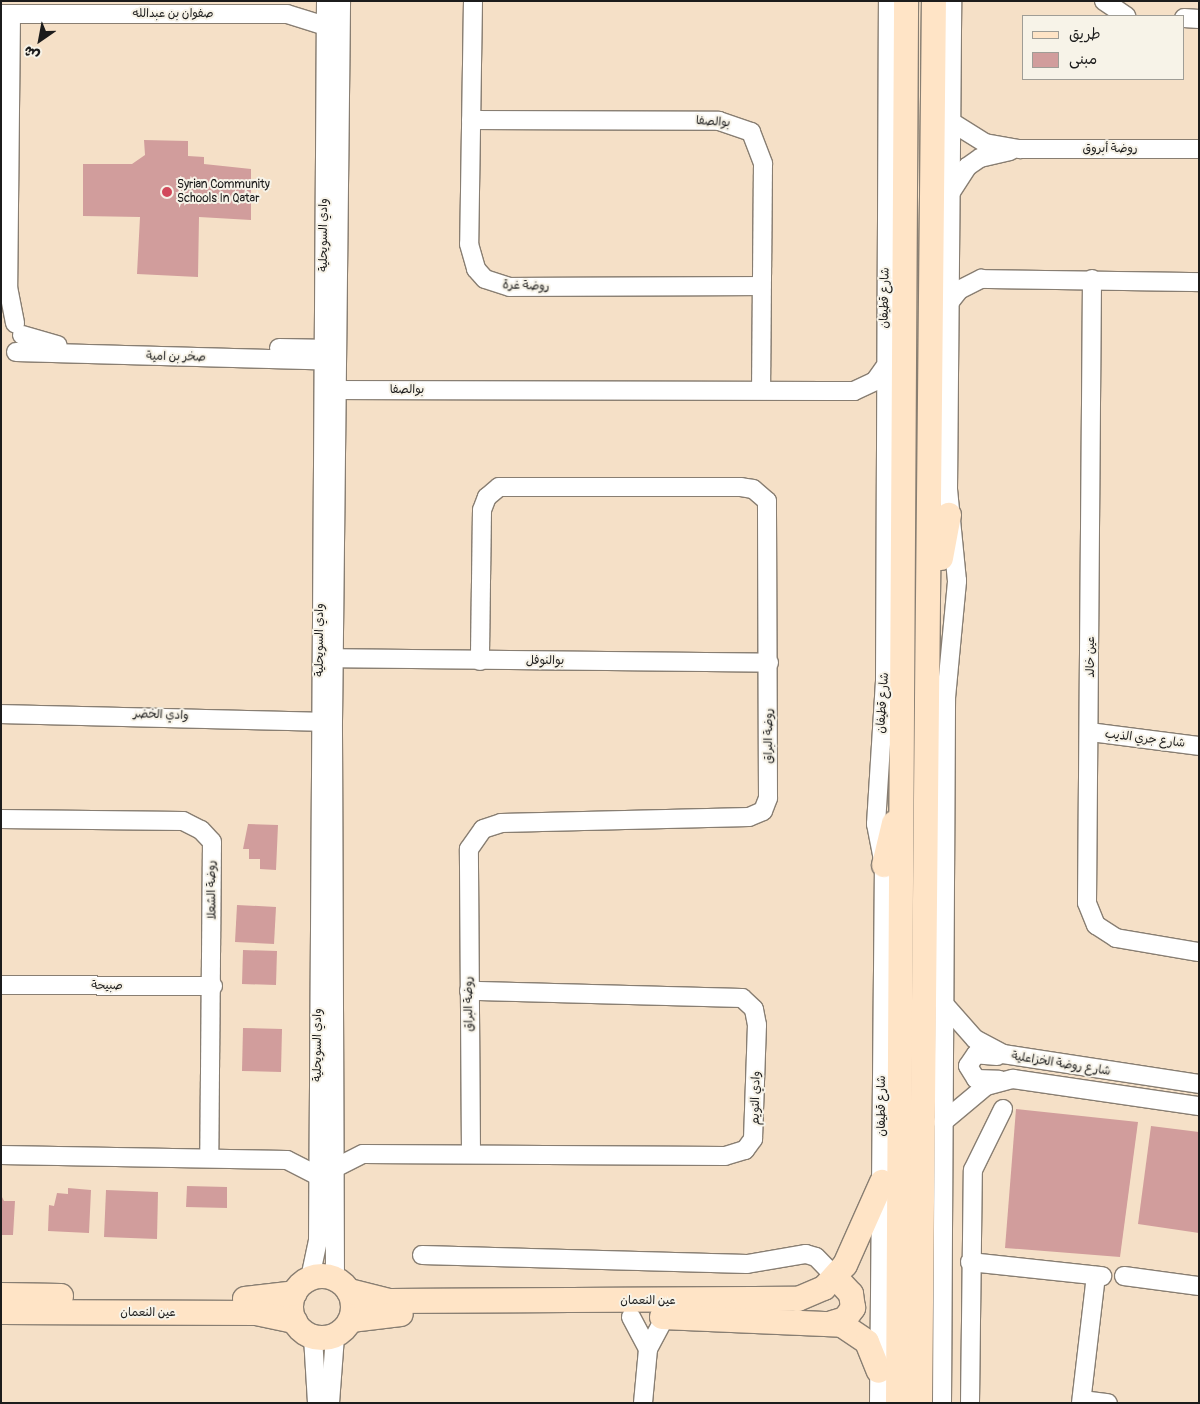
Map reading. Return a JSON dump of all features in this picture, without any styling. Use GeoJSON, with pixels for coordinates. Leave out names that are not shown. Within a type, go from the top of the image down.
{"type":"FeatureCollection","features":[{"type":"Feature","properties":{"kind":"street","name":"وادي السويحلية"},"geometry":{"type":"LineString","coordinates":[[302,1286],[317,1253],[317,1142],[327,658],[333,29],[326,1]]}},
{"type":"Feature","properties":{"kind":"street","name":"وادي السويحلية"},"geometry":{"type":"LineString","coordinates":[[333,29],[341,1]]}},
{"type":"Feature","properties":{"kind":"street","name":"روضة غرة"},"geometry":{"type":"LineString","coordinates":[[474,1],[469,244],[476,270],[485,279],[510,287],[761,286]]}},
{"type":"Feature","properties":{"kind":"street","name":"شارع قطيفان"},"geometry":{"type":"LineString","coordinates":[[882,1401],[879,1371],[884,865],[876,824],[885,679],[884,368],[888,1]]}},
{"type":"Feature","properties":{"kind":"street","name":"شارع قطيفان"},"geometry":{"type":"LineString","coordinates":[[882,1401],[903,784],[906,1]]}},
{"type":"Feature","properties":{"kind":"street"},"geometry":{"type":"LineString","coordinates":[[920,1403],[930,604],[931,108],[934,1]]}},
{"type":"Feature","properties":{"kind":"street"},"geometry":{"type":"LineString","coordinates":[[942,1403],[946,698],[957,581],[949,515],[952,1]]}},
{"type":"Feature","properties":{"kind":"street"},"geometry":{"type":"LineString","coordinates":[[1104,1],[1125,15]]}},
{"type":"Feature","properties":{"kind":"street","name":"صفوان بن عبدالله"},"geometry":{"type":"LineString","coordinates":[[6,14],[287,14],[333,29]]}},
{"type":"Feature","properties":{"kind":"street"},"geometry":{"type":"LineString","coordinates":[[6,14],[8,287],[13,326],[9,355]]}},
{"type":"Feature","properties":{"kind":"street"},"geometry":{"type":"LineString","coordinates":[[1185,18],[1199,18]]}},
{"type":"Feature","properties":{"kind":"street","name":"روضة أبروق"},"geometry":{"type":"LineString","coordinates":[[931,108],[985,143],[1020,149],[1199,149]]}},
{"type":"Feature","properties":{"kind":"street","name":"بوالصفا"},"geometry":{"type":"LineString","coordinates":[[471,120],[719,120],[742,126],[762,153],[761,390]]}},
{"type":"Feature","properties":{"kind":"street","name":"روضة أبروق"},"geometry":{"type":"LineString","coordinates":[[950,194],[957,179],[980,158],[1020,149]]}},
{"type":"Feature","properties":{"kind":"street"},"geometry":{"type":"LineString","coordinates":[[949,260],[982,279]]}},
{"type":"Feature","properties":{"kind":"street"},"geometry":{"type":"LineString","coordinates":[[949,303],[959,290],[982,279],[1092,279],[1199,282]]}},
{"type":"Feature","properties":{"kind":"street","name":"عين خالد"},"geometry":{"type":"LineString","coordinates":[[1092,279],[1090,732],[1087,903],[1096,925],[1116,938],[1199,952]]}},
{"type":"Feature","properties":{"kind":"street","name":"صخر بن امية"},"geometry":{"type":"LineString","coordinates":[[13,326],[67,346],[330,355]]}},
{"type":"Feature","properties":{"kind":"street","name":"صخر بن امية"},"geometry":{"type":"LineString","coordinates":[[9,355],[330,355]]}},
{"type":"Feature","properties":{"kind":"street","name":"بوالصفا"},"geometry":{"type":"LineString","coordinates":[[329,390],[854,391],[875,381],[884,368]]}},
{"type":"Feature","properties":{"kind":"street"},"geometry":{"type":"LineString","coordinates":[[854,391],[885,413]]}},
{"type":"Feature","properties":{"kind":"street","name":"روضة البراق"},"geometry":{"type":"LineString","coordinates":[[471,1153],[467,857],[477,834],[501,823],[759,814],[768,798],[770,507],[758,492],[741,487],[506,486],[493,491],[482,510],[480,661]]}},
{"type":"Feature","properties":{"kind":"street"},"geometry":{"type":"LineString","coordinates":[[930,604],[949,515]]}},
{"type":"Feature","properties":{"kind":"street","name":"بوالنوفل"},"geometry":{"type":"LineString","coordinates":[[327,658],[769,663]]}},
{"type":"Feature","properties":{"kind":"street","name":"وادي الخضر"},"geometry":{"type":"LineString","coordinates":[[1,714],[326,722]]}},
{"type":"Feature","properties":{"kind":"street","name":"وادي السويحلية"},"geometry":{"type":"LineString","coordinates":[[326,722],[336,1137],[335,1168],[342,1285]]}},
{"type":"Feature","properties":{"kind":"street","name":"شارع جري الذيب"},"geometry":{"type":"LineString","coordinates":[[1090,732],[1199,746]]}},
{"type":"Feature","properties":{"kind":"street"},"geometry":{"type":"LineString","coordinates":[[884,865],[903,784]]}},
{"type":"Feature","properties":{"kind":"street","name":"روضة الشعلا"},"geometry":{"type":"LineString","coordinates":[[1,819],[183,821],[201,830],[212,842],[213,986],[209,1156]]}},
{"type":"Feature","properties":{"kind":"street","name":"صبيحة"},"geometry":{"type":"LineString","coordinates":[[1,985],[213,986]]}},
{"type":"Feature","properties":{"kind":"street","name":"وادي التويم"},"geometry":{"type":"LineString","coordinates":[[335,1168],[363,1154],[739,1153],[756,1132],[757,1025],[754,1009],[735,995],[469,991]]}},
{"type":"Feature","properties":{"kind":"street","name":"شارع روضة الخزاعلية"},"geometry":{"type":"LineString","coordinates":[[944,1004],[975,1039],[1018,1059],[1199,1084]]}},
{"type":"Feature","properties":{"kind":"street"},"geometry":{"type":"LineString","coordinates":[[1004,1080],[976,1078],[969,1072],[968,1061],[981,1053],[1018,1059]]}},
{"type":"Feature","properties":{"kind":"street","name":"شارع روضة الخزاعلية"},"geometry":{"type":"LineString","coordinates":[[943,1122],[979,1091],[1004,1080],[1199,1106]]}},
{"type":"Feature","properties":{"kind":"street"},"geometry":{"type":"LineString","coordinates":[[970,1403],[970,1262],[975,1161],[1003,1108]]}},
{"type":"Feature","properties":{"kind":"street"},"geometry":{"type":"LineString","coordinates":[[336,1137],[363,1154]]}},
{"type":"Feature","properties":{"kind":"street"},"geometry":{"type":"LineString","coordinates":[[287,1160],[317,1142]]}},
{"type":"Feature","properties":{"kind":"street"},"geometry":{"type":"LineString","coordinates":[[1,1155],[209,1156],[287,1160],[318,1176]]}},
{"type":"Feature","properties":{"kind":"street","name":"عين النعمان"},"geometry":{"type":"LineString","coordinates":[[1,1295],[244,1299],[302,1286],[342,1285],[389,1301],[772,1302],[811,1295],[836,1278],[858,1244],[882,1182]]}},
{"type":"Feature","properties":{"kind":"street"},"geometry":{"type":"LineString","coordinates":[[943,1236],[971,1237]]}},
{"type":"Feature","properties":{"kind":"street"},"geometry":{"type":"LineString","coordinates":[[422,1255],[760,1264],[806,1254],[816,1257],[851,1294],[853,1308],[845,1319],[832,1323]]}},
{"type":"Feature","properties":{"kind":"street"},"geometry":{"type":"LineString","coordinates":[[970,1262],[1099,1276],[1082,1401],[1108,1403]]}},
{"type":"Feature","properties":{"kind":"street"},"geometry":{"type":"LineString","coordinates":[[1124,1276],[1199,1286]]}},
{"type":"Feature","properties":{"kind":"street"},"geometry":{"type":"LineString","coordinates":[[317,1403],[342,1285]]}},
{"type":"Feature","properties":{"kind":"street"},"geometry":{"type":"LineString","coordinates":[[302,1286],[295,1321],[333,1331]]}},
{"type":"Feature","properties":{"kind":"street","name":"عين النعمان"},"geometry":{"type":"LineString","coordinates":[[1,1312],[256,1313],[295,1321]]}},
{"type":"Feature","properties":{"kind":"street","name":"عين النعمان"},"geometry":{"type":"LineString","coordinates":[[333,1331],[387,1314],[665,1317],[832,1323],[852,1329],[868,1342],[879,1371]]}},
{"type":"Feature","properties":{"kind":"street"},"geometry":{"type":"LineString","coordinates":[[631,1317],[648,1349]]}},
{"type":"Feature","properties":{"kind":"street"},"geometry":{"type":"LineString","coordinates":[[642,1403],[648,1349],[665,1317]]}},
{"type":"Feature","properties":{"kind":"street"},"geometry":{"type":"LineString","coordinates":[[330,1403],[333,1331]]}},
{"type":"Feature","properties":{"kind":"building","name":"Syrian Community Schools In Qatar"},"geometry":{"type":"Polygon","coordinates":[[[144,140],[188,141],[188,156],[204,157],[204,164],[251,169],[251,220],[199,217],[198,277],[137,274],[140,217],[83,216],[83,164],[132,164],[145,155],[144,140]]]}},
{"type":"Feature","properties":{"kind":"building"},"geometry":{"type":"Polygon","coordinates":[[[248,824],[278,825],[276,870],[260,869],[260,859],[249,859],[249,849],[243,849],[248,824]]]}},
{"type":"Feature","properties":{"kind":"building"},"geometry":{"type":"Polygon","coordinates":[[[237,905],[276,907],[274,944],[235,942],[237,905]]]}},
{"type":"Feature","properties":{"kind":"building"},"geometry":{"type":"Polygon","coordinates":[[[243,950],[277,951],[276,985],[242,984],[243,950]]]}},
{"type":"Feature","properties":{"kind":"building"},"geometry":{"type":"Polygon","coordinates":[[[243,1028],[282,1029],[281,1072],[242,1071],[243,1028]]]}},
{"type":"Feature","properties":{"kind":"building"},"geometry":{"type":"Polygon","coordinates":[[[1016,1109],[1138,1122],[1120,1257],[1005,1248],[1016,1109]]]}},
{"type":"Feature","properties":{"kind":"building"},"geometry":{"type":"Polygon","coordinates":[[[1151,1126],[1199,1132],[1199,1233],[1138,1224],[1151,1126]]]}},
{"type":"Feature","properties":{"kind":"building"},"geometry":{"type":"Polygon","coordinates":[[[187,1186],[227,1187],[227,1208],[186,1207],[187,1186]]]}},
{"type":"Feature","properties":{"kind":"building"},"geometry":{"type":"Polygon","coordinates":[[[68,1188],[91,1190],[89,1233],[48,1231],[49,1205],[54,1206],[57,1193],[68,1194],[68,1188]]]}},
{"type":"Feature","properties":{"kind":"building"},"geometry":{"type":"Polygon","coordinates":[[[106,1190],[158,1192],[157,1239],[104,1237],[106,1190]]]}},
{"type":"Feature","properties":{"kind":"building"},"geometry":{"type":"Polygon","coordinates":[[[1,1195],[4,1201],[15,1201],[13,1235],[1,1235],[1,1195]]]}},
{"type":"Feature","properties":{"kind":"place","name":"Syrian Community Schools In Qatar"},"geometry":{"type":"Point","coordinates":[167,192]}}]}
